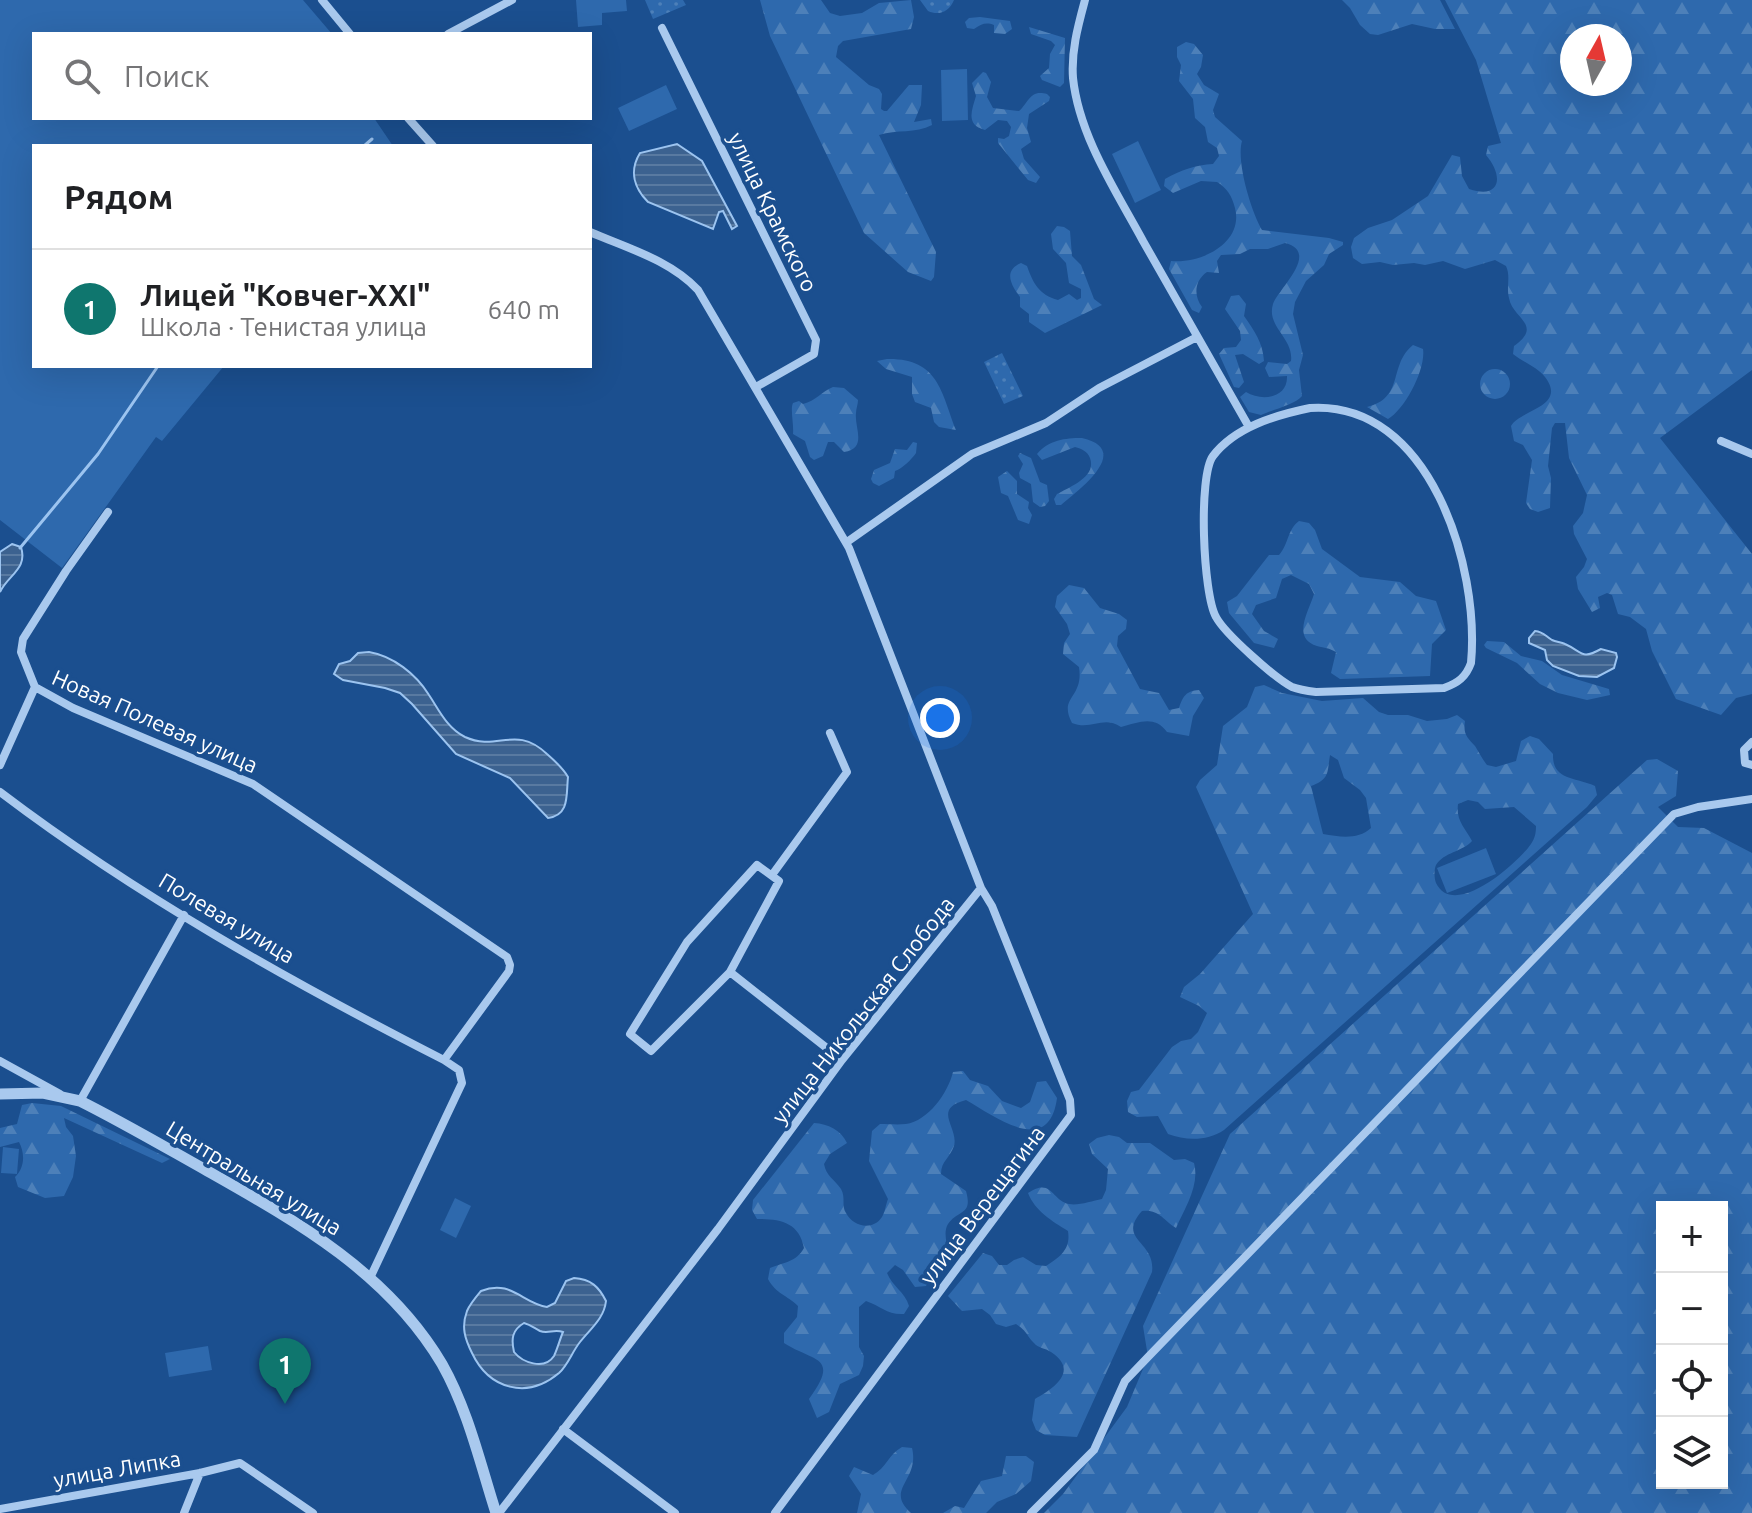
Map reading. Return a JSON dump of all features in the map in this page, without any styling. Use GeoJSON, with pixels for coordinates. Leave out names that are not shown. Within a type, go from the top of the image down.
{"type":"FeatureCollection","features":[{"type":"Feature","properties":{"kind":"street"},"geometry":{"type":"LineString","coordinates":[[322,0],[348,32]]}},
{"type":"Feature","properties":{"kind":"street"},"geometry":{"type":"LineString","coordinates":[[452,32],[512,0]]}},
{"type":"Feature","properties":{"kind":"street"},"geometry":{"type":"LineString","coordinates":[[1085,0],[1073,50],[1073,77],[1078,103],[1114,187],[1249,427]]}},
{"type":"Feature","properties":{"kind":"street","name":"улица Крамского"},"geometry":{"type":"LineString","coordinates":[[662,28],[816,340],[814,354],[756,387]]}},
{"type":"Feature","properties":{"kind":"street"},"geometry":{"type":"LineString","coordinates":[[410,120],[431,144]]}},
{"type":"Feature","properties":{"kind":"street","name":"улица Никольская Слобода"},"geometry":{"type":"LineString","coordinates":[[498,1513],[718,1229],[842,1060],[981,888],[847,542],[756,387],[698,290],[688,279],[669,266],[592,233]]}},
{"type":"Feature","properties":{"kind":"street"},"geometry":{"type":"LineString","coordinates":[[847,542],[972,454],[1046,423],[1099,388],[1197,337]]}},
{"type":"Feature","properties":{"kind":"street"},"geometry":{"type":"LineString","coordinates":[[1310,408],[1337,408],[1353,411],[1374,421],[1407,451],[1444,505],[1462,554],[1472,655],[1468,672],[1459,681],[1444,688],[1299,690],[1283,681],[1224,630],[1211,603],[1205,541],[1205,472],[1218,450],[1249,427],[1310,408]]}},
{"type":"Feature","properties":{"kind":"street"},"geometry":{"type":"LineString","coordinates":[[1721,441],[1752,454]]}},
{"type":"Feature","properties":{"kind":"street","name":"Новая Полевая улица"},"geometry":{"type":"LineString","coordinates":[[108,512],[23,639],[21,652],[35,687],[73,708],[253,784],[507,957],[509,971],[444,1060]]}},
{"type":"Feature","properties":{"kind":"street"},"geometry":{"type":"LineString","coordinates":[[0,765],[35,687]]}},
{"type":"Feature","properties":{"kind":"street"},"geometry":{"type":"LineString","coordinates":[[772,875],[847,772],[830,733]]}},
{"type":"Feature","properties":{"kind":"street"},"geometry":{"type":"LineString","coordinates":[[1752,742],[1744,750],[1745,763],[1752,765]]}},
{"type":"Feature","properties":{"kind":"street","name":"Полевая улица"},"geometry":{"type":"LineString","coordinates":[[0,792],[45,827],[184,915],[362,1018],[444,1060]]}},
{"type":"Feature","properties":{"kind":"street"},"geometry":{"type":"LineString","coordinates":[[1031,1513],[1094,1450],[1125,1381],[1215,1284],[1674,814],[1752,799]]}},
{"type":"Feature","properties":{"kind":"street"},"geometry":{"type":"LineString","coordinates":[[757,865],[779,881],[730,972],[651,1051],[630,1034],[687,942],[757,865]]}},
{"type":"Feature","properties":{"kind":"street","name":"улица Верещагина"},"geometry":{"type":"LineString","coordinates":[[775,1513],[1071,1115],[1070,1100],[992,906],[981,888]]}},
{"type":"Feature","properties":{"kind":"street"},"geometry":{"type":"LineString","coordinates":[[80,1101],[184,915]]}},
{"type":"Feature","properties":{"kind":"street"},"geometry":{"type":"LineString","coordinates":[[730,972],[842,1060]]}},
{"type":"Feature","properties":{"kind":"street"},"geometry":{"type":"LineString","coordinates":[[370,1278],[462,1083],[459,1070],[444,1060]]}},
{"type":"Feature","properties":{"kind":"street","name":"Центральная улица"},"geometry":{"type":"LineString","coordinates":[[0,1061],[64,1096],[80,1101],[283,1213],[341,1252],[370,1278],[411,1321],[441,1363],[461,1403],[498,1513]]}},
{"type":"Feature","properties":{"kind":"street"},"geometry":{"type":"LineString","coordinates":[[0,1094],[64,1096]]}},
{"type":"Feature","properties":{"kind":"street"},"geometry":{"type":"LineString","coordinates":[[563,1429],[675,1513]]}},
{"type":"Feature","properties":{"kind":"street","name":"улица Липка"},"geometry":{"type":"LineString","coordinates":[[0,1509],[240,1463],[313,1513]]}},
{"type":"Feature","properties":{"kind":"street"},"geometry":{"type":"LineString","coordinates":[[184,1513],[200,1473]]}},
{"type":"Feature","properties":{"kind":"green space"},"geometry":{"type":"Polygon","coordinates":[[[0,0],[303,0],[330,32],[32,32],[32,120],[375,120],[392,144],[32,144],[32,368],[222,368],[162,441],[156,437],[62,568],[0,520],[0,0]]]}},
{"type":"Feature","properties":{"kind":"green space"},"geometry":{"type":"Polygon","coordinates":[[[576,0],[626,0],[627,11],[602,13],[602,25],[578,27],[576,0]]]}},
{"type":"Feature","properties":{"kind":"green space"},"geometry":{"type":"Polygon","coordinates":[[[645,0],[683,0],[686,5],[653,19],[645,0]]]}},
{"type":"Feature","properties":{"kind":"green space"},"geometry":{"type":"Polygon","coordinates":[[[760,0],[821,0],[830,13],[840,16],[862,13],[879,3],[911,0],[914,17],[911,29],[843,41],[838,46],[836,57],[869,85],[879,89],[882,94],[881,109],[884,111],[909,85],[922,85],[921,105],[914,122],[931,119],[932,125],[919,130],[879,135],[936,252],[931,281],[908,272],[864,233],[770,36],[760,0]]]}},
{"type":"Feature","properties":{"kind":"green space"},"geometry":{"type":"Polygon","coordinates":[[[920,0],[954,0],[946,10],[936,13],[928,11],[920,0]]]}},
{"type":"Feature","properties":{"kind":"green space"},"geometry":{"type":"Polygon","coordinates":[[[1342,0],[1440,0],[1455,29],[1412,24],[1378,35],[1370,34],[1342,0]]]}},
{"type":"Feature","properties":{"kind":"green space"},"geometry":{"type":"Polygon","coordinates":[[[1445,0],[1752,0],[1752,370],[1660,438],[1752,554],[1752,694],[1736,698],[1721,715],[1676,699],[1652,651],[1646,629],[1630,617],[1618,614],[1612,595],[1607,593],[1598,597],[1600,608],[1592,612],[1578,589],[1576,577],[1587,559],[1573,526],[1583,513],[1587,495],[1569,458],[1565,423],[1555,423],[1552,428],[1548,466],[1551,478],[1550,508],[1538,512],[1526,503],[1532,460],[1523,445],[1514,441],[1511,426],[1540,407],[1551,395],[1542,373],[1513,354],[1514,346],[1523,339],[1526,327],[1511,305],[1506,266],[1495,260],[1465,269],[1443,261],[1425,265],[1362,264],[1353,258],[1351,247],[1354,238],[1368,228],[1392,220],[1428,196],[1452,155],[1460,157],[1462,176],[1469,189],[1480,192],[1493,189],[1497,178],[1486,155],[1488,146],[1501,143],[1476,60],[1445,0]]]}},
{"type":"Feature","properties":{"kind":"green space"},"geometry":{"type":"Polygon","coordinates":[[[969,18],[1010,21],[1012,29],[1005,34],[994,33],[994,25],[988,24],[967,28],[965,22],[969,18]]]}},
{"type":"Feature","properties":{"kind":"green space"},"geometry":{"type":"Polygon","coordinates":[[[1029,27],[1065,38],[1064,83],[1060,87],[1042,80],[1040,76],[1049,68],[1050,54],[1055,45],[1031,34],[1029,27]]]}},
{"type":"Feature","properties":{"kind":"green space"},"geometry":{"type":"Polygon","coordinates":[[[1186,42],[1194,44],[1203,55],[1197,74],[1204,85],[1219,94],[1213,110],[1215,117],[1242,141],[1241,161],[1246,186],[1262,230],[1343,242],[1306,281],[1295,302],[1293,314],[1303,355],[1299,370],[1302,396],[1261,415],[1249,412],[1240,397],[1246,392],[1259,397],[1273,396],[1286,383],[1287,376],[1269,377],[1265,368],[1268,362],[1287,364],[1291,361],[1291,353],[1272,312],[1276,297],[1294,271],[1299,254],[1285,243],[1268,249],[1221,255],[1217,261],[1219,273],[1207,272],[1198,283],[1196,293],[1202,307],[1199,313],[1192,310],[1169,269],[1171,261],[1195,259],[1218,249],[1227,241],[1236,220],[1231,196],[1217,182],[1201,181],[1173,193],[1164,186],[1165,179],[1189,168],[1213,164],[1219,156],[1217,148],[1208,142],[1205,127],[1195,118],[1193,99],[1179,81],[1181,65],[1177,47],[1186,42]]]}},
{"type":"Feature","properties":{"kind":"green space"},"geometry":{"type":"Polygon","coordinates":[[[967,69],[968,120],[942,121],[941,70],[967,69]]]}},
{"type":"Feature","properties":{"kind":"green space"},"geometry":{"type":"Polygon","coordinates":[[[983,72],[991,82],[987,97],[993,108],[1019,111],[1037,93],[1050,97],[1049,101],[1029,114],[1027,128],[1031,142],[1021,149],[1024,159],[1040,177],[1036,183],[1028,180],[998,143],[998,138],[1009,136],[1011,127],[1007,121],[998,120],[985,130],[972,121],[976,96],[972,83],[983,72]]]}},
{"type":"Feature","properties":{"kind":"green space"},"geometry":{"type":"Polygon","coordinates":[[[666,85],[677,109],[629,131],[618,108],[666,85]]]}},
{"type":"Feature","properties":{"kind":"green space"},"geometry":{"type":"Polygon","coordinates":[[[1138,141],[1161,190],[1135,203],[1112,154],[1138,141]]]}},
{"type":"Feature","properties":{"kind":"green space"},"geometry":{"type":"Polygon","coordinates":[[[1057,226],[1070,231],[1072,256],[1081,265],[1094,299],[1102,305],[1045,333],[1029,322],[1029,314],[1020,307],[1020,297],[1010,274],[1021,263],[1027,266],[1034,283],[1046,295],[1058,300],[1069,294],[1077,300],[1081,298],[1081,289],[1069,283],[1066,263],[1053,249],[1051,234],[1057,226]]]}},
{"type":"Feature","properties":{"kind":"green space"},"geometry":{"type":"Polygon","coordinates":[[[1239,295],[1246,304],[1244,316],[1260,343],[1264,361],[1259,364],[1243,354],[1235,355],[1244,382],[1239,388],[1234,387],[1219,354],[1224,348],[1236,347],[1241,340],[1240,331],[1225,309],[1231,296],[1239,295]]]}},
{"type":"Feature","properties":{"kind":"green space"},"geometry":{"type":"Polygon","coordinates":[[[1413,345],[1423,349],[1418,377],[1401,407],[1388,419],[1367,407],[1387,396],[1405,353],[1413,345]]]}},
{"type":"Feature","properties":{"kind":"green space"},"geometry":{"type":"Polygon","coordinates":[[[1002,353],[1023,396],[1004,404],[984,362],[1002,353]]]}},
{"type":"Feature","properties":{"kind":"green space"},"geometry":{"type":"Polygon","coordinates":[[[904,360],[927,371],[941,390],[956,430],[939,427],[934,422],[931,408],[915,402],[912,377],[886,369],[877,361],[904,360]]]}},
{"type":"Feature","properties":{"kind":"green space"},"geometry":{"type":"Polygon","coordinates":[[[1495,369],[1506,373],[1510,384],[1506,395],[1495,399],[1484,395],[1480,384],[1484,373],[1495,369]]]}},
{"type":"Feature","properties":{"kind":"green space"},"geometry":{"type":"Polygon","coordinates":[[[833,387],[844,388],[858,400],[858,442],[856,447],[844,452],[834,442],[828,442],[823,456],[814,460],[805,441],[793,434],[792,406],[799,401],[808,403],[833,387]]]}},
{"type":"Feature","properties":{"kind":"green space"},"geometry":{"type":"Polygon","coordinates":[[[1082,438],[1097,444],[1103,452],[1102,461],[1088,481],[1061,505],[1056,505],[1054,499],[1057,494],[1086,476],[1091,465],[1090,458],[1075,447],[1042,460],[1037,454],[1058,441],[1082,438]]]}},
{"type":"Feature","properties":{"kind":"green space"},"geometry":{"type":"Polygon","coordinates":[[[913,442],[917,443],[916,453],[907,464],[895,471],[894,478],[879,486],[873,483],[874,470],[890,463],[895,449],[907,450],[913,442]]]}},
{"type":"Feature","properties":{"kind":"green space"},"geometry":{"type":"Polygon","coordinates":[[[1020,453],[1031,458],[1040,482],[1047,485],[1049,501],[1045,506],[1040,507],[1033,502],[1031,484],[1020,478],[1023,464],[1018,456],[1020,453]]]}},
{"type":"Feature","properties":{"kind":"green space"},"geometry":{"type":"Polygon","coordinates":[[[1007,471],[1017,481],[1017,494],[1029,502],[1032,515],[1029,524],[1018,520],[1008,496],[1001,493],[998,477],[1007,471]]]}},
{"type":"Feature","properties":{"kind":"green space"},"geometry":{"type":"Polygon","coordinates":[[[1299,521],[1309,523],[1322,549],[1360,577],[1400,582],[1416,596],[1436,601],[1446,630],[1432,644],[1430,676],[1340,679],[1331,673],[1336,652],[1309,642],[1303,631],[1314,594],[1309,584],[1291,575],[1282,579],[1276,598],[1256,605],[1252,614],[1264,631],[1278,639],[1274,648],[1254,643],[1229,613],[1227,602],[1237,596],[1269,555],[1279,555],[1299,521]]]}},
{"type":"Feature","properties":{"kind":"green space"},"geometry":{"type":"Polygon","coordinates":[[[1069,585],[1084,588],[1100,608],[1127,620],[1126,629],[1118,636],[1117,646],[1140,689],[1159,693],[1169,710],[1179,708],[1186,695],[1199,690],[1204,698],[1193,716],[1189,736],[1167,732],[1152,722],[1121,727],[1108,722],[1072,723],[1068,707],[1078,685],[1079,667],[1063,654],[1064,643],[1070,634],[1055,607],[1057,596],[1069,585]]]}},
{"type":"Feature","properties":{"kind":"green space"},"geometry":{"type":"Polygon","coordinates":[[[1487,641],[1504,642],[1521,656],[1542,661],[1562,675],[1609,689],[1610,695],[1587,700],[1558,693],[1540,684],[1517,663],[1486,648],[1484,645],[1487,641]]]}},
{"type":"Feature","properties":{"kind":"green space"},"geometry":{"type":"Polygon","coordinates":[[[1264,685],[1282,693],[1322,701],[1363,698],[1379,712],[1427,721],[1457,715],[1465,721],[1466,735],[1485,763],[1496,767],[1516,761],[1521,741],[1530,736],[1539,739],[1553,754],[1556,769],[1561,774],[1595,786],[1597,795],[1224,1130],[1204,1138],[1182,1138],[1168,1134],[1158,1116],[1137,1117],[1128,1112],[1127,1101],[1131,1092],[1139,1090],[1172,1047],[1191,1039],[1198,1032],[1207,1013],[1180,997],[1184,987],[1200,974],[1253,914],[1196,787],[1217,765],[1223,726],[1247,707],[1255,687],[1264,685]],[[1330,755],[1325,778],[1311,786],[1323,834],[1342,837],[1366,832],[1371,828],[1366,798],[1344,778],[1338,760],[1330,755]],[[1468,800],[1458,804],[1458,815],[1472,841],[1436,865],[1436,883],[1445,893],[1457,895],[1471,892],[1500,874],[1524,853],[1536,831],[1536,826],[1514,807],[1485,809],[1478,802],[1468,800]]]}},
{"type":"Feature","properties":{"kind":"green space"},"geometry":{"type":"Polygon","coordinates":[[[1657,759],[1678,771],[1676,796],[1658,807],[1678,827],[1704,828],[1752,853],[1752,1513],[1044,1513],[1063,1494],[1127,1407],[1148,1357],[1143,1326],[1230,1134],[1647,760],[1657,759]]]}},
{"type":"Feature","properties":{"kind":"green space"},"geometry":{"type":"Polygon","coordinates":[[[1486,848],[1496,874],[1447,893],[1437,868],[1486,848]]]}},
{"type":"Feature","properties":{"kind":"green space"},"geometry":{"type":"Polygon","coordinates":[[[963,1071],[970,1080],[988,1086],[1002,1101],[1021,1108],[1030,1102],[1037,1082],[1046,1081],[1057,1098],[1052,1116],[1044,1126],[1020,1128],[966,1100],[950,1108],[948,1114],[955,1139],[941,1174],[966,1191],[968,1205],[947,1227],[948,1251],[940,1259],[926,1286],[915,1287],[903,1270],[895,1265],[887,1273],[907,1301],[909,1306],[904,1314],[888,1312],[866,1301],[859,1307],[859,1347],[864,1356],[863,1366],[859,1375],[840,1384],[829,1412],[817,1418],[809,1399],[823,1374],[823,1367],[813,1357],[784,1343],[784,1333],[797,1317],[798,1306],[768,1279],[770,1268],[790,1261],[804,1248],[793,1227],[773,1220],[757,1219],[752,1210],[753,1200],[814,1123],[838,1131],[847,1143],[830,1154],[824,1164],[828,1175],[841,1189],[846,1213],[853,1222],[863,1226],[874,1224],[882,1217],[888,1199],[869,1161],[872,1131],[880,1124],[906,1124],[922,1118],[942,1097],[953,1072],[963,1071]]]}},
{"type":"Feature","properties":{"kind":"green space"},"geometry":{"type":"Polygon","coordinates":[[[22,1105],[61,1106],[170,1159],[162,1163],[64,1118],[73,1136],[76,1156],[73,1177],[64,1196],[45,1198],[18,1187],[15,1177],[23,1160],[19,1142],[0,1147],[0,1128],[17,1124],[22,1105]]]}},
{"type":"Feature","properties":{"kind":"green space"},"geometry":{"type":"Polygon","coordinates":[[[1109,1135],[1127,1143],[1150,1143],[1174,1160],[1185,1159],[1194,1163],[1195,1180],[1176,1228],[1153,1212],[1142,1211],[1135,1221],[1135,1235],[1148,1253],[1152,1272],[1077,1437],[1045,1435],[1036,1430],[1032,1420],[1035,1399],[1061,1379],[1063,1366],[1059,1359],[1036,1345],[1016,1324],[1006,1327],[996,1324],[982,1309],[962,1311],[948,1296],[983,1253],[992,1256],[999,1265],[1007,1265],[1023,1257],[1036,1265],[1046,1266],[1060,1256],[1068,1243],[1068,1231],[1040,1210],[1028,1193],[1047,1188],[1063,1202],[1073,1204],[1102,1199],[1108,1169],[1092,1154],[1089,1144],[1109,1135]]]}},
{"type":"Feature","properties":{"kind":"green space"},"geometry":{"type":"Polygon","coordinates":[[[3,1147],[19,1149],[17,1174],[1,1173],[3,1147]]]}},
{"type":"Feature","properties":{"kind":"green space"},"geometry":{"type":"Polygon","coordinates":[[[455,1198],[471,1206],[456,1238],[440,1230],[455,1198]]]}},
{"type":"Feature","properties":{"kind":"green space"},"geometry":{"type":"Polygon","coordinates":[[[208,1346],[212,1370],[169,1377],[165,1353],[208,1346]]]}},
{"type":"Feature","properties":{"kind":"green space"},"geometry":{"type":"Polygon","coordinates":[[[902,1447],[912,1448],[911,1469],[901,1497],[911,1513],[857,1513],[861,1494],[849,1476],[854,1467],[873,1475],[902,1447]]]}},
{"type":"Feature","properties":{"kind":"green space"},"geometry":{"type":"Polygon","coordinates":[[[1006,1456],[1026,1456],[1034,1462],[1031,1481],[1016,1494],[997,1502],[986,1513],[943,1513],[955,1506],[964,1508],[981,1481],[1002,1476],[1006,1456]]]}},
{"type":"Feature","properties":{"kind":"shaded area"},"geometry":{"type":"Polygon","coordinates":[[[677,144],[702,161],[737,226],[732,229],[723,211],[719,212],[713,229],[648,202],[643,197],[634,173],[640,153],[677,144]]]}},
{"type":"Feature","properties":{"kind":"shaded area"},"geometry":{"type":"Polygon","coordinates":[[[12,544],[21,547],[22,561],[0,592],[0,552],[12,544]]]}},
{"type":"Feature","properties":{"kind":"shaded area"},"geometry":{"type":"Polygon","coordinates":[[[1535,631],[1582,654],[1601,649],[1616,653],[1614,668],[1597,677],[1579,676],[1553,666],[1547,660],[1545,650],[1529,643],[1535,631]]]}},
{"type":"Feature","properties":{"kind":"shaded area"},"geometry":{"type":"Polygon","coordinates":[[[369,652],[387,657],[411,673],[448,724],[465,737],[487,742],[516,739],[536,745],[547,754],[568,777],[566,803],[560,813],[548,818],[510,778],[456,754],[400,693],[343,680],[334,674],[339,664],[350,661],[358,653],[369,652]]]}},
{"type":"Feature","properties":{"kind":"shaded area"},"geometry":{"type":"Polygon","coordinates":[[[574,1278],[590,1282],[606,1301],[600,1318],[562,1370],[547,1381],[522,1388],[510,1387],[488,1375],[472,1353],[465,1333],[467,1311],[479,1293],[500,1288],[547,1307],[555,1303],[566,1281],[574,1278]],[[524,1323],[515,1332],[514,1352],[533,1363],[550,1361],[563,1332],[543,1332],[524,1323]]]}},
{"type":"Feature","properties":{"kind":"waterway"},"geometry":{"type":"LineString","coordinates":[[366,144],[372,139]]}},
{"type":"Feature","properties":{"kind":"waterway"},"geometry":{"type":"LineString","coordinates":[[20,548],[98,454],[157,368]]}},
{"type":"Feature","properties":{"kind":"place","name":"Лицей \"Ковчег-XXI\""},"geometry":{"type":"Point","coordinates":[285,1404]}}]}
